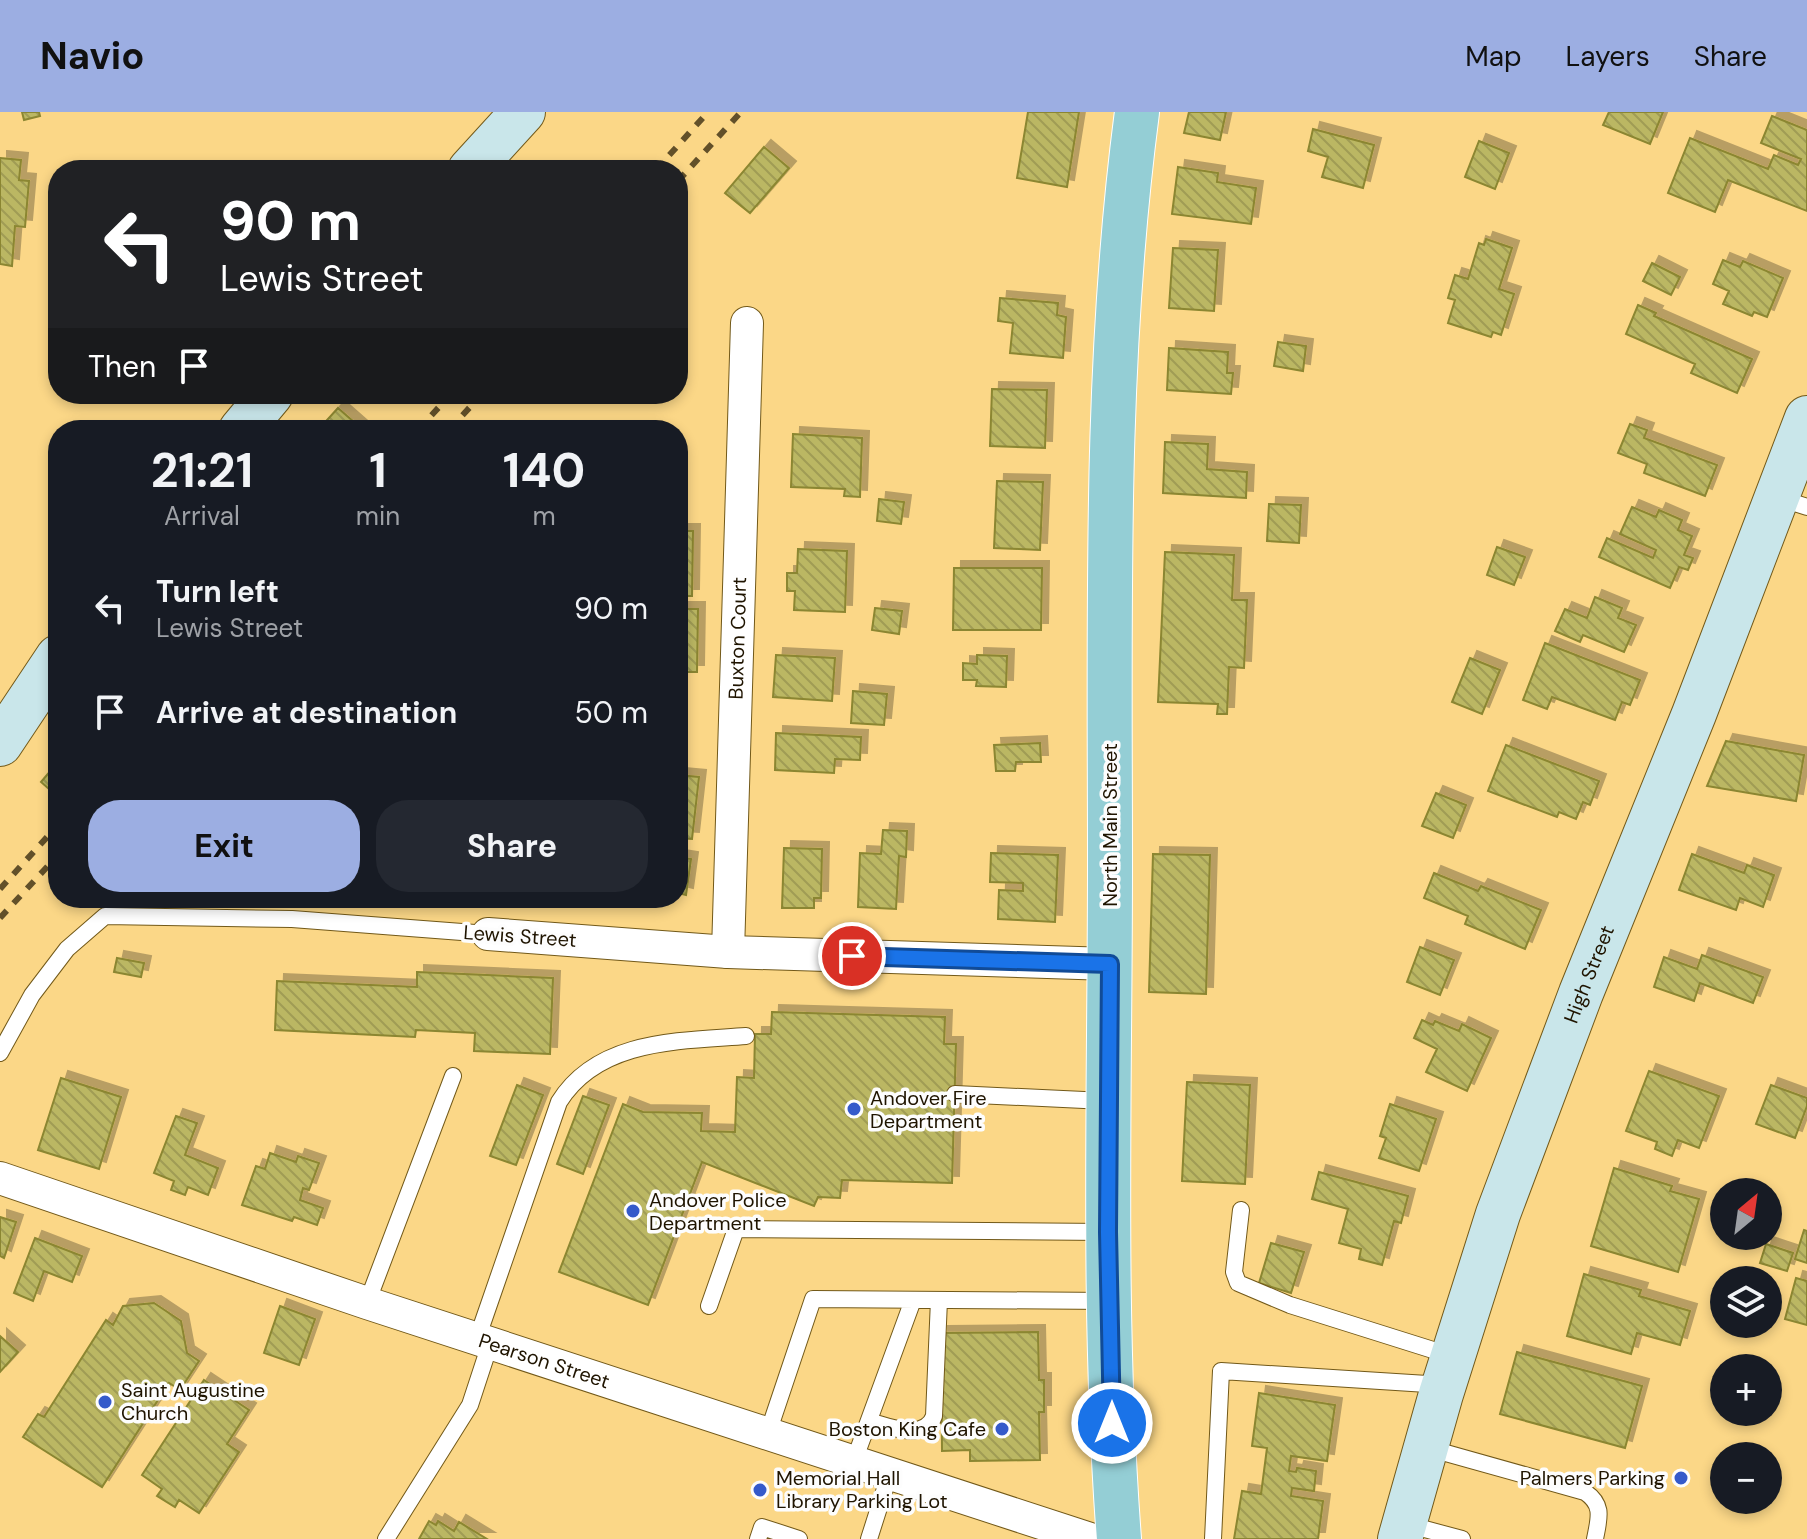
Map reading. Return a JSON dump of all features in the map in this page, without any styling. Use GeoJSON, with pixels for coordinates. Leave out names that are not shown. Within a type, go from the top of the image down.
{"type":"FeatureCollection","features":[{"type":"Feature","properties":{"kind":"main road"},"geometry":{"type":"LineString","coordinates":[[479,160],[523,112]]}},
{"type":"Feature","properties":{"kind":"main road","name":"North Main Street"},"geometry":{"type":"LineString","coordinates":[[1119,1539],[1112,1453],[1108,1232],[1113,416],[1125,202],[1137,112]]}},
{"type":"Feature","properties":{"kind":"main road"},"geometry":{"type":"LineString","coordinates":[[249,420],[263,404]]}},
{"type":"Feature","properties":{"kind":"main road","name":"High Street"},"geometry":{"type":"LineString","coordinates":[[1402,1531],[1498,1214],[1534,1114],[1792,502],[1807,418]]}},
{"type":"Feature","properties":{"kind":"main road"},"geometry":{"type":"LineString","coordinates":[[0,744],[48,672]]}},
{"type":"Feature","properties":{"kind":"street","name":"Buxton Court"},"geometry":{"type":"LineString","coordinates":[[728,952],[747,323]]}},
{"type":"Feature","properties":{"kind":"street","name":"Lewis Street"},"geometry":{"type":"LineString","coordinates":[[488,934],[728,952],[1110,964]]}},
{"type":"Feature","properties":{"kind":"street","name":"Pearson Street"},"geometry":{"type":"LineString","coordinates":[[0,1178],[484,1342],[1090,1539]]}},
{"type":"Feature","properties":{"kind":"lane","name":"Lewis Street"},"geometry":{"type":"LineString","coordinates":[[0,1053],[32,995],[67,949],[105,916],[292,919],[488,934]]}},
{"type":"Feature","properties":{"kind":"lane"},"geometry":{"type":"LineString","coordinates":[[386,1539],[470,1405],[484,1342],[559,1102],[571,1084],[588,1070],[639,1047],[664,1042],[746,1036]]}},
{"type":"Feature","properties":{"kind":"lane"},"geometry":{"type":"LineString","coordinates":[[367,1303],[453,1076]]}},
{"type":"Feature","properties":{"kind":"lane"},"geometry":{"type":"LineString","coordinates":[[955,1094],[1109,1102]]}},
{"type":"Feature","properties":{"kind":"lane"},"geometry":{"type":"LineString","coordinates":[[1241,1210],[1234,1272],[1238,1283],[1449,1370]]}},
{"type":"Feature","properties":{"kind":"lane"},"geometry":{"type":"LineString","coordinates":[[709,1306],[736,1229],[1108,1232]]}},
{"type":"Feature","properties":{"kind":"lane"},"geometry":{"type":"LineString","coordinates":[[768,1433],[813,1299],[1110,1301]]}},
{"type":"Feature","properties":{"kind":"lane"},"geometry":{"type":"LineString","coordinates":[[854,1461],[913,1300]]}},
{"type":"Feature","properties":{"kind":"lane"},"geometry":{"type":"LineString","coordinates":[[869,1421],[902,1430],[921,1430],[931,1423],[939,1300]]}},
{"type":"Feature","properties":{"kind":"lane"},"geometry":{"type":"LineString","coordinates":[[1213,1539],[1221,1371],[1449,1370]]}},
{"type":"Feature","properties":{"kind":"lane"},"geometry":{"type":"LineString","coordinates":[[1426,1447],[1585,1492],[1595,1498],[1600,1511],[1595,1539]]}},
{"type":"Feature","properties":{"kind":"lane"},"geometry":{"type":"LineString","coordinates":[[869,1539],[890,1473]]}},
{"type":"Feature","properties":{"kind":"lane"},"geometry":{"type":"LineString","coordinates":[[758,1539],[762,1527],[799,1539]]}},
{"type":"Feature","properties":{"kind":"lane"},"geometry":{"type":"LineString","coordinates":[[1402,1531],[1462,1539]]}},
{"type":"Feature","properties":{"kind":"building"},"geometry":{"type":"Polygon","coordinates":[[[22,112],[39,112],[40,116],[24,120],[22,112]]]}},
{"type":"Feature","properties":{"kind":"building"},"geometry":{"type":"Polygon","coordinates":[[[1028,112],[1079,112],[1067,187],[1017,178],[1028,112]]]}},
{"type":"Feature","properties":{"kind":"building"},"geometry":{"type":"Polygon","coordinates":[[[1189,112],[1226,112],[1220,140],[1184,133],[1189,112]]]}},
{"type":"Feature","properties":{"kind":"building"},"geometry":{"type":"Polygon","coordinates":[[[1609,112],[1663,112],[1650,144],[1603,125],[1609,112]]]}},
{"type":"Feature","properties":{"kind":"building"},"geometry":{"type":"Polygon","coordinates":[[[1772,116],[1807,130],[1807,211],[1728,180],[1715,212],[1668,193],[1690,138],[1768,169],[1774,155],[1798,165],[1801,159],[1761,143],[1772,116]]]}},
{"type":"Feature","properties":{"kind":"building"},"geometry":{"type":"Polygon","coordinates":[[[1313,129],[1374,145],[1363,188],[1322,177],[1328,157],[1308,151],[1313,129]]]}},
{"type":"Feature","properties":{"kind":"building"},"geometry":{"type":"Polygon","coordinates":[[[1479,141],[1509,153],[1495,189],[1465,177],[1479,141]]]}},
{"type":"Feature","properties":{"kind":"building"},"geometry":{"type":"Polygon","coordinates":[[[764,147],[789,168],[750,213],[725,193],[764,147]]]}},
{"type":"Feature","properties":{"kind":"building"},"geometry":{"type":"Polygon","coordinates":[[[0,158],[21,160],[19,180],[29,181],[25,227],[15,226],[12,266],[0,264],[0,158]]]}},
{"type":"Feature","properties":{"kind":"building"},"geometry":{"type":"Polygon","coordinates":[[[1178,167],[1218,173],[1217,182],[1256,188],[1251,224],[1172,214],[1178,167]]]}},
{"type":"Feature","properties":{"kind":"building"},"geometry":{"type":"Polygon","coordinates":[[[1486,239],[1512,248],[1499,289],[1514,294],[1501,335],[1493,332],[1491,337],[1448,323],[1455,300],[1448,298],[1455,275],[1468,279],[1479,243],[1484,245],[1486,239]]]}},
{"type":"Feature","properties":{"kind":"building"},"geometry":{"type":"Polygon","coordinates":[[[1173,248],[1218,250],[1214,311],[1169,308],[1173,248]]]}},
{"type":"Feature","properties":{"kind":"building"},"geometry":{"type":"Polygon","coordinates":[[[1723,260],[1740,267],[1743,261],[1783,278],[1767,317],[1754,312],[1752,316],[1723,304],[1729,291],[1713,284],[1723,260]]]}},
{"type":"Feature","properties":{"kind":"building"},"geometry":{"type":"Polygon","coordinates":[[[1652,263],[1680,277],[1671,295],[1643,281],[1652,263]]]}},
{"type":"Feature","properties":{"kind":"building"},"geometry":{"type":"Polygon","coordinates":[[[1000,298],[1058,303],[1057,315],[1066,317],[1063,358],[1010,353],[1013,323],[998,321],[1000,298]]]}},
{"type":"Feature","properties":{"kind":"building"},"geometry":{"type":"Polygon","coordinates":[[[1638,305],[1656,313],[1654,316],[1752,359],[1737,393],[1691,373],[1695,364],[1626,334],[1638,305]]]}},
{"type":"Feature","properties":{"kind":"building"},"geometry":{"type":"Polygon","coordinates":[[[1278,342],[1306,346],[1303,371],[1274,366],[1278,342]]]}},
{"type":"Feature","properties":{"kind":"building"},"geometry":{"type":"Polygon","coordinates":[[[1169,348],[1228,352],[1227,373],[1233,373],[1231,394],[1167,390],[1169,348]]]}},
{"type":"Feature","properties":{"kind":"building"},"geometry":{"type":"Polygon","coordinates":[[[992,389],[1047,390],[1045,448],[990,446],[992,389]]]}},
{"type":"Feature","properties":{"kind":"building"},"geometry":{"type":"Polygon","coordinates":[[[338,408],[352,420],[327,420],[338,408]]]}},
{"type":"Feature","properties":{"kind":"building"},"geometry":{"type":"Polygon","coordinates":[[[1630,424],[1647,430],[1644,438],[1717,465],[1705,496],[1644,473],[1647,464],[1618,453],[1630,424]]]}},
{"type":"Feature","properties":{"kind":"building"},"geometry":{"type":"Polygon","coordinates":[[[793,434],[862,438],[860,497],[844,496],[845,489],[791,487],[793,434]]]}},
{"type":"Feature","properties":{"kind":"building"},"geometry":{"type":"Polygon","coordinates":[[[1165,442],[1208,444],[1207,469],[1247,472],[1246,498],[1163,493],[1165,442]]]}},
{"type":"Feature","properties":{"kind":"building"},"geometry":{"type":"Polygon","coordinates":[[[997,481],[1043,482],[1040,550],[994,548],[997,481]]]}},
{"type":"Feature","properties":{"kind":"building"},"geometry":{"type":"Polygon","coordinates":[[[879,499],[904,502],[901,524],[877,521],[879,499]]]}},
{"type":"Feature","properties":{"kind":"building"},"geometry":{"type":"Polygon","coordinates":[[[1269,504],[1301,505],[1299,543],[1267,541],[1269,504]]]}},
{"type":"Feature","properties":{"kind":"building"},"geometry":{"type":"Polygon","coordinates":[[[1632,507],[1656,517],[1659,510],[1682,520],[1678,530],[1692,536],[1684,555],[1693,558],[1688,570],[1679,567],[1670,588],[1599,557],[1607,538],[1653,558],[1656,550],[1620,534],[1632,507]]]}},
{"type":"Feature","properties":{"kind":"building"},"geometry":{"type":"Polygon","coordinates":[[[688,531],[693,531],[692,596],[688,596],[688,531]]]}},
{"type":"Feature","properties":{"kind":"building"},"geometry":{"type":"Polygon","coordinates":[[[1497,547],[1525,557],[1514,585],[1487,575],[1497,547]]]}},
{"type":"Feature","properties":{"kind":"building"},"geometry":{"type":"Polygon","coordinates":[[[798,549],[847,551],[845,612],[794,610],[795,591],[787,591],[787,573],[797,573],[798,549]]]}},
{"type":"Feature","properties":{"kind":"building"},"geometry":{"type":"Polygon","coordinates":[[[1165,552],[1234,555],[1232,600],[1247,600],[1244,668],[1229,667],[1227,714],[1217,714],[1218,704],[1158,702],[1165,552]]]}},
{"type":"Feature","properties":{"kind":"building"},"geometry":{"type":"Polygon","coordinates":[[[954,568],[1042,568],[1041,630],[953,630],[954,568]]]}},
{"type":"Feature","properties":{"kind":"building"},"geometry":{"type":"Polygon","coordinates":[[[1595,597],[1622,608],[1618,618],[1636,625],[1624,652],[1583,635],[1580,642],[1555,631],[1565,609],[1587,618],[1595,597]]]}},
{"type":"Feature","properties":{"kind":"building"},"geometry":{"type":"Polygon","coordinates":[[[875,608],[902,611],[899,634],[872,630],[875,608]]]}},
{"type":"Feature","properties":{"kind":"building"},"geometry":{"type":"Polygon","coordinates":[[[688,609],[698,609],[697,672],[688,672],[688,609]]]}},
{"type":"Feature","properties":{"kind":"building"},"geometry":{"type":"Polygon","coordinates":[[[1545,643],[1640,680],[1630,705],[1622,702],[1615,720],[1552,697],[1547,709],[1523,700],[1545,643]]]}},
{"type":"Feature","properties":{"kind":"building"},"geometry":{"type":"Polygon","coordinates":[[[776,655],[835,658],[832,701],[773,697],[776,655]]]}},
{"type":"Feature","properties":{"kind":"building"},"geometry":{"type":"Polygon","coordinates":[[[977,655],[1007,656],[1006,687],[976,686],[977,680],[963,680],[963,663],[977,664],[977,655]]]}},
{"type":"Feature","properties":{"kind":"building"},"geometry":{"type":"Polygon","coordinates":[[[1470,658],[1500,670],[1482,714],[1452,702],[1470,658]]]}},
{"type":"Feature","properties":{"kind":"building"},"geometry":{"type":"Polygon","coordinates":[[[853,691],[887,694],[884,725],[851,723],[853,691]]]}},
{"type":"Feature","properties":{"kind":"building"},"geometry":{"type":"Polygon","coordinates":[[[776,733],[861,737],[860,760],[835,759],[834,773],[775,770],[776,733]]]}},
{"type":"Feature","properties":{"kind":"building"},"geometry":{"type":"Polygon","coordinates":[[[1726,741],[1804,755],[1796,801],[1707,786],[1726,741]]]}},
{"type":"Feature","properties":{"kind":"building"},"geometry":{"type":"Polygon","coordinates":[[[1040,743],[1041,762],[1016,762],[1015,771],[996,771],[994,745],[1040,743]]]}},
{"type":"Feature","properties":{"kind":"building"},"geometry":{"type":"Polygon","coordinates":[[[1506,745],[1599,781],[1590,805],[1583,802],[1576,819],[1559,812],[1557,817],[1488,791],[1506,745]]]}},
{"type":"Feature","properties":{"kind":"building"},"geometry":{"type":"Polygon","coordinates":[[[48,774],[48,788],[41,782],[48,774]]]}},
{"type":"Feature","properties":{"kind":"building"},"geometry":{"type":"Polygon","coordinates":[[[688,776],[699,777],[692,839],[688,839],[688,776]]]}},
{"type":"Feature","properties":{"kind":"building"},"geometry":{"type":"Polygon","coordinates":[[[1436,793],[1466,805],[1453,838],[1422,826],[1436,793]]]}},
{"type":"Feature","properties":{"kind":"building"},"geometry":{"type":"Polygon","coordinates":[[[883,830],[907,831],[906,857],[899,856],[896,909],[858,907],[860,853],[881,854],[883,830]]]}},
{"type":"Feature","properties":{"kind":"building"},"geometry":{"type":"Polygon","coordinates":[[[784,848],[822,849],[821,898],[814,898],[814,908],[782,908],[784,848]]]}},
{"type":"Feature","properties":{"kind":"building"},"geometry":{"type":"Polygon","coordinates":[[[991,853],[1058,855],[1055,922],[998,919],[999,890],[1023,891],[1023,883],[990,882],[991,853]]]}},
{"type":"Feature","properties":{"kind":"building"},"geometry":{"type":"Polygon","coordinates":[[[1153,854],[1210,855],[1206,994],[1149,992],[1153,854]]]}},
{"type":"Feature","properties":{"kind":"building"},"geometry":{"type":"Polygon","coordinates":[[[1692,854],[1744,873],[1747,865],[1774,875],[1763,907],[1740,898],[1736,910],[1679,890],[1692,854]]]}},
{"type":"Feature","properties":{"kind":"building"},"geometry":{"type":"Polygon","coordinates":[[[1434,873],[1478,891],[1481,886],[1541,910],[1525,949],[1465,924],[1468,916],[1424,898],[1434,873]]]}},
{"type":"Feature","properties":{"kind":"building"},"geometry":{"type":"Polygon","coordinates":[[[1420,947],[1454,960],[1440,995],[1407,982],[1420,947]]]}},
{"type":"Feature","properties":{"kind":"building"},"geometry":{"type":"Polygon","coordinates":[[[1702,955],[1763,977],[1753,1003],[1700,983],[1694,1001],[1654,987],[1664,957],[1697,969],[1702,955]]]}},
{"type":"Feature","properties":{"kind":"building"},"geometry":{"type":"Polygon","coordinates":[[[117,958],[144,963],[141,977],[114,972],[117,958]]]}},
{"type":"Feature","properties":{"kind":"building"},"geometry":{"type":"Polygon","coordinates":[[[417,972],[553,978],[550,1054],[474,1051],[475,1033],[416,1030],[415,1037],[275,1030],[277,981],[417,987],[417,972]]]}},
{"type":"Feature","properties":{"kind":"building"},"geometry":{"type":"Polygon","coordinates":[[[772,1012],[945,1017],[944,1044],[956,1044],[952,1183],[842,1180],[840,1198],[818,1197],[814,1206],[702,1162],[648,1305],[559,1272],[623,1104],[643,1112],[702,1113],[701,1131],[735,1132],[737,1077],[754,1078],[755,1034],[771,1034],[772,1012]]]}},
{"type":"Feature","properties":{"kind":"building"},"geometry":{"type":"Polygon","coordinates":[[[1422,1020],[1433,1025],[1435,1021],[1459,1031],[1462,1024],[1491,1038],[1467,1091],[1426,1072],[1437,1049],[1414,1038],[1422,1020]]]}},
{"type":"Feature","properties":{"kind":"building"},"geometry":{"type":"Polygon","coordinates":[[[1649,1071],[1719,1096],[1699,1148],[1678,1140],[1672,1156],[1655,1149],[1657,1142],[1626,1131],[1649,1071]]]}},
{"type":"Feature","properties":{"kind":"building"},"geometry":{"type":"Polygon","coordinates":[[[61,1078],[121,1097],[99,1169],[38,1150],[61,1078]]]}},
{"type":"Feature","properties":{"kind":"building"},"geometry":{"type":"Polygon","coordinates":[[[1187,1082],[1250,1085],[1245,1184],[1182,1181],[1187,1082]]]}},
{"type":"Feature","properties":{"kind":"building"},"geometry":{"type":"Polygon","coordinates":[[[517,1085],[543,1095],[516,1165],[490,1156],[517,1085]]]}},
{"type":"Feature","properties":{"kind":"building"},"geometry":{"type":"Polygon","coordinates":[[[1771,1085],[1807,1098],[1795,1138],[1756,1124],[1771,1085]]]}},
{"type":"Feature","properties":{"kind":"building"},"geometry":{"type":"Polygon","coordinates":[[[583,1096],[609,1105],[583,1174],[557,1164],[583,1096]]]}},
{"type":"Feature","properties":{"kind":"building"},"geometry":{"type":"Polygon","coordinates":[[[1390,1104],[1436,1119],[1419,1171],[1379,1158],[1386,1138],[1380,1136],[1390,1104]]]}},
{"type":"Feature","properties":{"kind":"building"},"geometry":{"type":"Polygon","coordinates":[[[176,1116],[197,1123],[185,1155],[218,1168],[208,1195],[188,1187],[185,1195],[171,1190],[174,1181],[154,1173],[176,1116]]]}},
{"type":"Feature","properties":{"kind":"building"},"geometry":{"type":"Polygon","coordinates":[[[270,1153],[296,1162],[298,1156],[319,1163],[309,1190],[303,1188],[300,1200],[323,1208],[317,1225],[294,1217],[292,1221],[242,1205],[256,1166],[265,1169],[270,1153]]]}},
{"type":"Feature","properties":{"kind":"building"},"geometry":{"type":"Polygon","coordinates":[[[1614,1168],[1672,1186],[1670,1191],[1699,1199],[1678,1272],[1591,1246],[1614,1168]]]}},
{"type":"Feature","properties":{"kind":"building"},"geometry":{"type":"Polygon","coordinates":[[[1319,1172],[1408,1196],[1401,1223],[1394,1221],[1382,1265],[1359,1259],[1361,1249],[1339,1243],[1348,1209],[1312,1199],[1319,1172]]]}},
{"type":"Feature","properties":{"kind":"building"},"geometry":{"type":"Polygon","coordinates":[[[0,1217],[16,1222],[4,1258],[0,1256],[0,1217]]]}},
{"type":"Feature","properties":{"kind":"building"},"geometry":{"type":"Polygon","coordinates":[[[1804,1230],[1807,1231],[1807,1263],[1795,1259],[1804,1230]]]}},
{"type":"Feature","properties":{"kind":"building"},"geometry":{"type":"Polygon","coordinates":[[[35,1238],[82,1256],[72,1282],[44,1271],[33,1301],[14,1293],[35,1238]]]}},
{"type":"Feature","properties":{"kind":"building"},"geometry":{"type":"Polygon","coordinates":[[[1271,1243],[1304,1252],[1291,1293],[1259,1283],[1271,1243]]]}},
{"type":"Feature","properties":{"kind":"building"},"geometry":{"type":"Polygon","coordinates":[[[1782,1249],[1793,1253],[1787,1271],[1782,1270],[1782,1266],[1760,1263],[1764,1250],[1782,1249]]]}},
{"type":"Feature","properties":{"kind":"building"},"geometry":{"type":"Polygon","coordinates":[[[1584,1274],[1641,1290],[1639,1296],[1690,1311],[1680,1345],[1637,1333],[1631,1354],[1567,1336],[1584,1274]]]}},
{"type":"Feature","properties":{"kind":"building"},"geometry":{"type":"Polygon","coordinates":[[[1796,1278],[1807,1281],[1807,1325],[1785,1319],[1796,1278]]]}},
{"type":"Feature","properties":{"kind":"building","name":"Saint Augustine Church"},"geometry":{"type":"Polygon","coordinates":[[[154,1303],[181,1321],[187,1353],[199,1361],[180,1390],[169,1383],[102,1487],[23,1437],[38,1414],[44,1417],[106,1320],[113,1325],[123,1306],[154,1303]]]}},
{"type":"Feature","properties":{"kind":"building"},"geometry":{"type":"Polygon","coordinates":[[[280,1306],[315,1319],[299,1365],[264,1353],[280,1306]]]}},
{"type":"Feature","properties":{"kind":"building"},"geometry":{"type":"Polygon","coordinates":[[[1038,1332],[1039,1380],[1044,1380],[1044,1412],[1039,1412],[1040,1460],[970,1461],[970,1450],[942,1451],[941,1333],[1038,1332]]]}},
{"type":"Feature","properties":{"kind":"building"},"geometry":{"type":"Polygon","coordinates":[[[0,1336],[18,1352],[0,1372],[0,1336]]]}},
{"type":"Feature","properties":{"kind":"building"},"geometry":{"type":"Polygon","coordinates":[[[1517,1352],[1642,1386],[1625,1448],[1500,1414],[1517,1352]]]}},
{"type":"Feature","properties":{"kind":"building"},"geometry":{"type":"Polygon","coordinates":[[[204,1380],[249,1410],[227,1444],[239,1452],[199,1513],[179,1500],[175,1507],[157,1496],[162,1489],[142,1475],[204,1380]]]}},
{"type":"Feature","properties":{"kind":"building"},"geometry":{"type":"Polygon","coordinates":[[[1259,1393],[1335,1405],[1327,1461],[1291,1456],[1289,1471],[1296,1472],[1297,1468],[1316,1471],[1314,1491],[1292,1488],[1291,1496],[1323,1501],[1318,1539],[1234,1539],[1242,1491],[1261,1494],[1267,1448],[1252,1446],[1259,1393]]]}},
{"type":"Feature","properties":{"kind":"building"},"geometry":{"type":"Polygon","coordinates":[[[429,1521],[436,1525],[438,1521],[454,1531],[459,1522],[487,1539],[419,1539],[429,1521]]]}},
{"type":"Feature","properties":{"kind":"railway"},"geometry":{"type":"LineString","coordinates":[[665,160],[708,112]]}},
{"type":"Feature","properties":{"kind":"railway"},"geometry":{"type":"LineString","coordinates":[[688,170],[741,112]]}},
{"type":"Feature","properties":{"kind":"railway"},"geometry":{"type":"LineString","coordinates":[[427,420],[442,404]]}},
{"type":"Feature","properties":{"kind":"railway"},"geometry":{"type":"LineString","coordinates":[[458,420],[473,404]]}},
{"type":"Feature","properties":{"kind":"railway"},"geometry":{"type":"LineString","coordinates":[[0,889],[48,836]]}},
{"type":"Feature","properties":{"kind":"railway"},"geometry":{"type":"LineString","coordinates":[[0,918],[48,866]]}},
{"type":"Feature","properties":{"kind":"place","name":"Andover Fire Department"},"geometry":{"type":"Point","coordinates":[854,1109]}},
{"type":"Feature","properties":{"kind":"place","name":"Andover Police Department"},"geometry":{"type":"Point","coordinates":[633,1211]}},
{"type":"Feature","properties":{"kind":"place","name":"Saint Augustine Church"},"geometry":{"type":"Point","coordinates":[105,1402]}},
{"type":"Feature","properties":{"kind":"place","name":"Boston King Cafe"},"geometry":{"type":"Point","coordinates":[1002,1429]}},
{"type":"Feature","properties":{"kind":"place","name":"Palmers Parking"},"geometry":{"type":"Point","coordinates":[1681,1478]}},
{"type":"Feature","properties":{"kind":"place","name":"Memorial Hall Library Parking Lot"},"geometry":{"type":"Point","coordinates":[760,1490]}},
{"type":"Feature","properties":{"kind":"route"},"geometry":{"type":"LineString","coordinates":[[852,956],[1110,964],[1108,1232],[1112,1423]]}}]}
